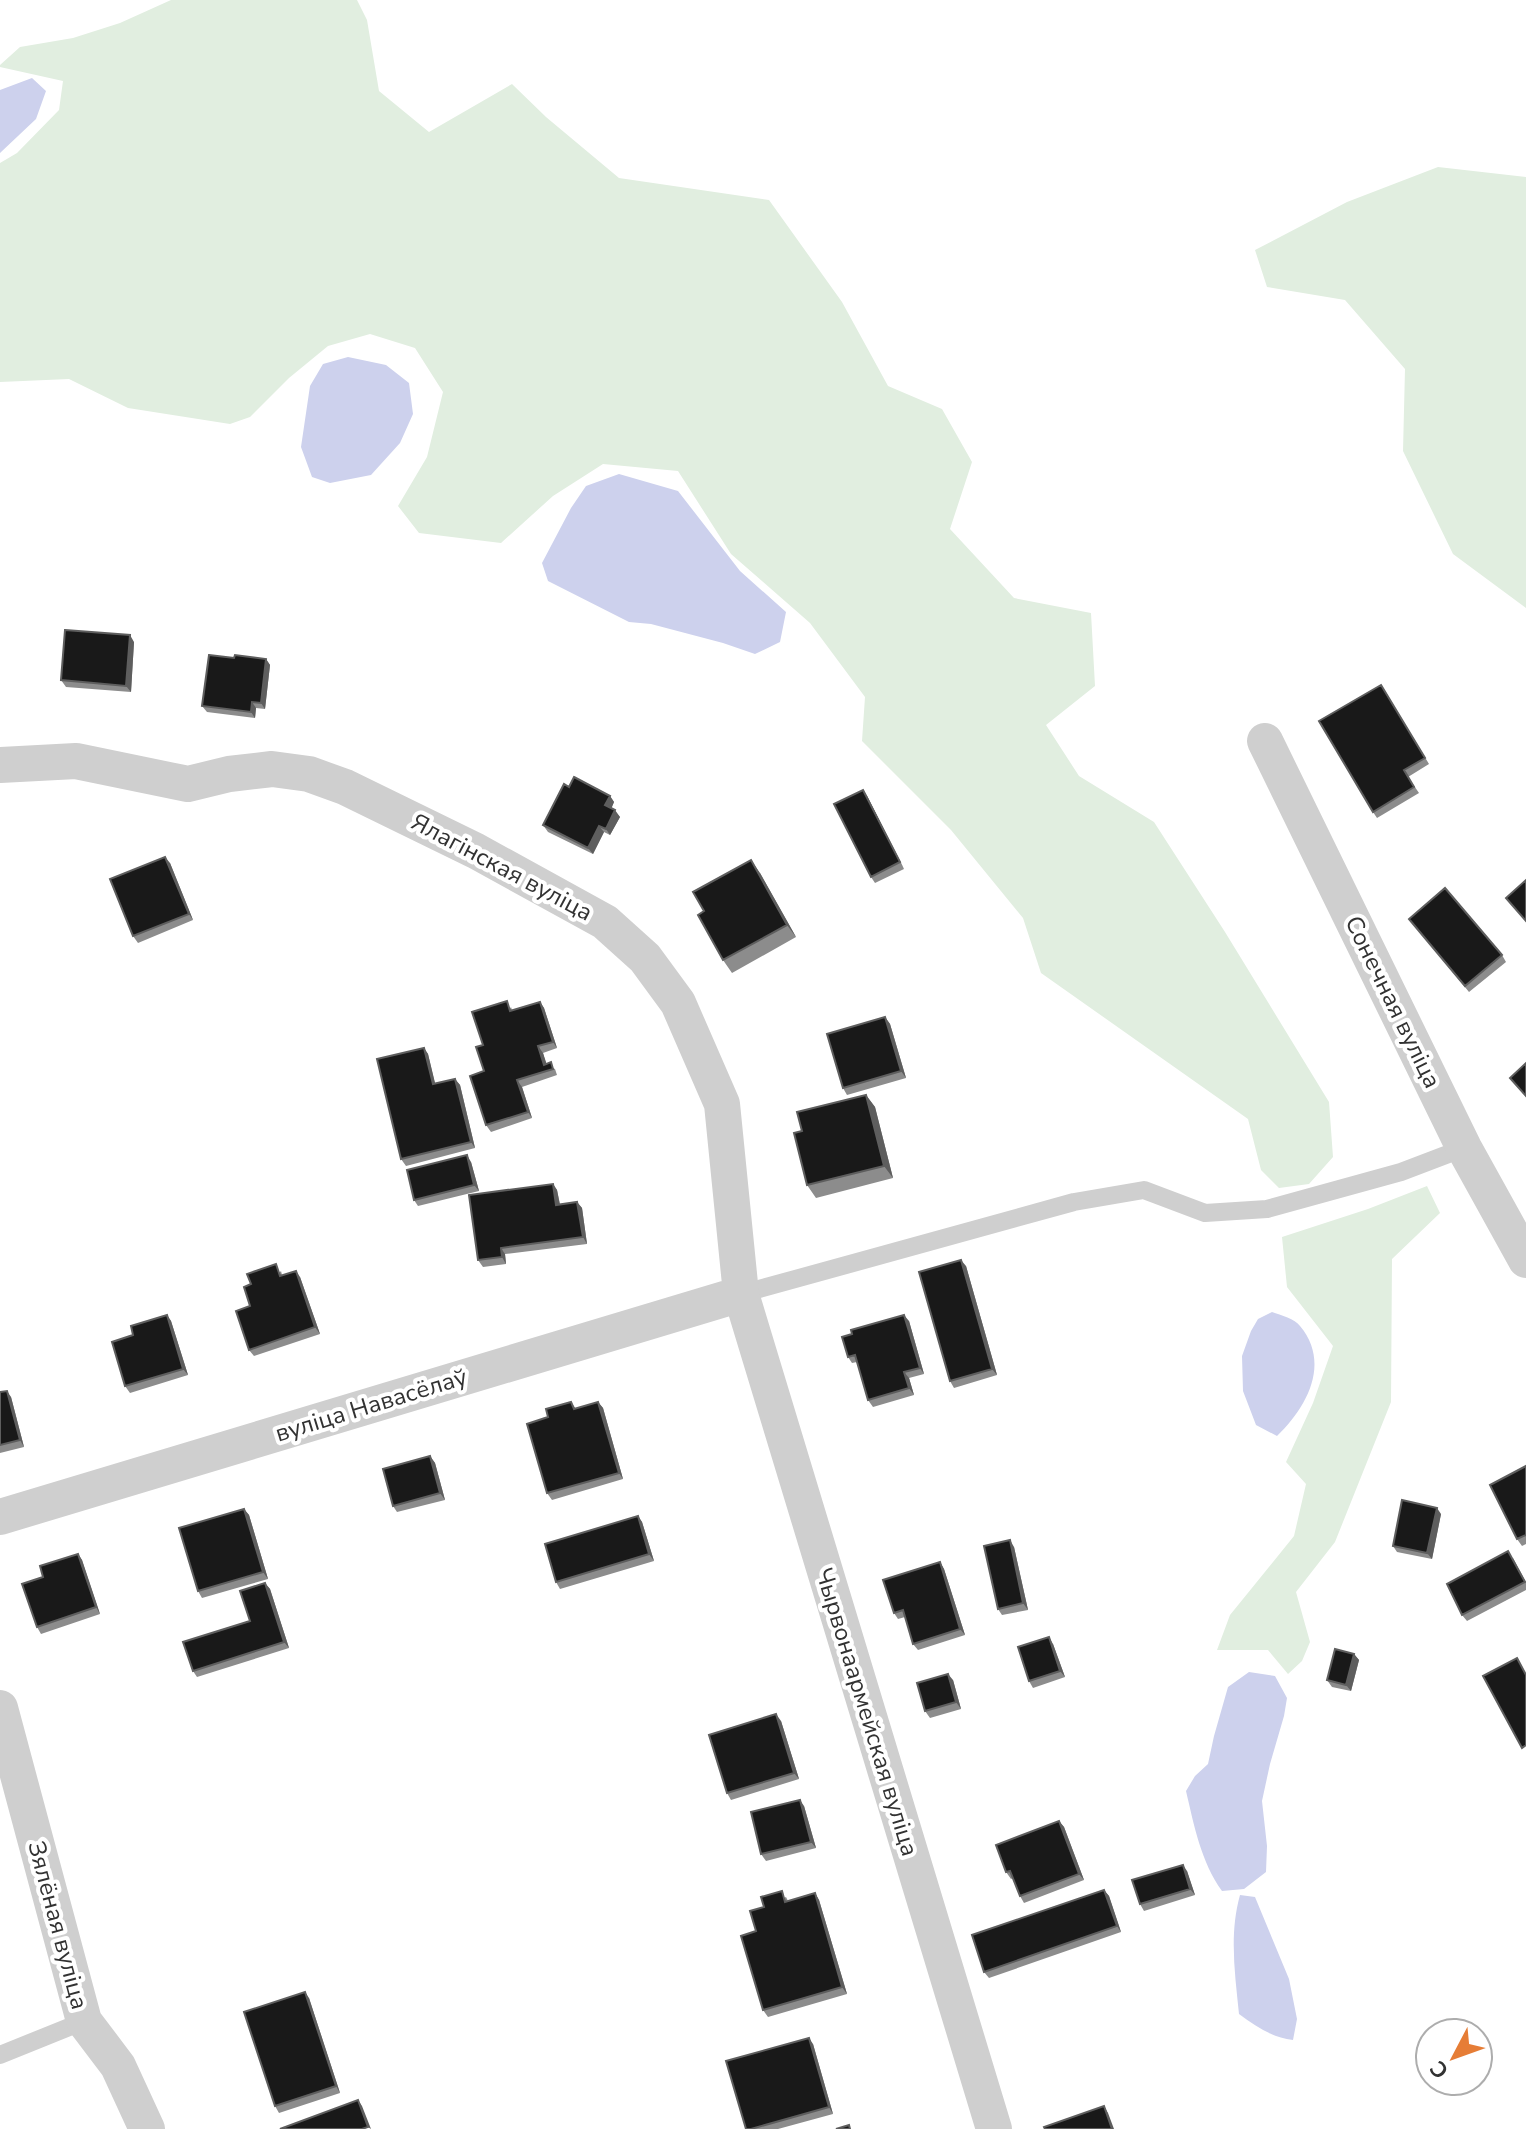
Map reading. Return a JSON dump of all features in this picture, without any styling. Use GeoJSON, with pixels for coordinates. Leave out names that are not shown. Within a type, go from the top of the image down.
{"type":"FeatureCollection","features":[{"type":"Feature","properties":{"kind":"street","name":"Сонечная вуліца"},"geometry":{"type":"LineString","coordinates":[[1265,741],[1464,1148],[1526,1260]]}},
{"type":"Feature","properties":{"kind":"street","name":"Ялагінская вуліца"},"geometry":{"type":"LineString","coordinates":[[0,765],[76,761],[188,784],[229,774],[272,769],[309,774],[345,787],[476,851],[605,922],[645,958],[678,1003],[722,1104],[741,1294]]}},
{"type":"Feature","properties":{"kind":"street","name":"вуліца Навасёлаў"},"geometry":{"type":"LineString","coordinates":[[0,1517],[741,1294]]}},
{"type":"Feature","properties":{"kind":"street","name":"Чырвонаармейская вуліца"},"geometry":{"type":"LineString","coordinates":[[741,1294],[994,2129]]}},
{"type":"Feature","properties":{"kind":"street","name":"Зялёная вуліца"},"geometry":{"type":"LineString","coordinates":[[0,1708],[84,2021],[118,2066],[147,2129]]}},
{"type":"Feature","properties":{"kind":"lane"},"geometry":{"type":"LineString","coordinates":[[741,1294],[1074,1202],[1144,1190],[1205,1213],[1267,1209],[1401,1172],[1464,1148]]}},
{"type":"Feature","properties":{"kind":"lane"},"geometry":{"type":"LineString","coordinates":[[0,2055],[84,2021]]}},
{"type":"Feature","properties":{"kind":"green space"},"geometry":{"type":"Polygon","coordinates":[[[171,0],[357,0],[367,20],[379,91],[429,132],[512,84],[619,178],[769,200],[842,302],[888,386],[942,409],[972,462],[950,529],[1014,598],[1091,613],[1095,686],[1046,725],[1079,776],[1154,822],[1329,1102],[1333,1157],[1309,1184],[1279,1188],[1261,1170],[1248,1119],[1041,973],[1023,918],[951,830],[862,741],[865,697],[810,623],[731,554],[678,471],[603,464],[553,496],[501,543],[419,533],[398,506],[427,457],[443,392],[415,348],[370,334],[328,346],[289,378],[250,417],[230,424],[128,408],[69,379],[0,382],[0,163],[17,153],[59,110],[63,81],[0,65],[20,47],[73,38],[120,23],[171,0]]]}},
{"type":"Feature","properties":{"kind":"green space"},"geometry":{"type":"Polygon","coordinates":[[[1438,167],[1526,177],[1526,608],[1453,554],[1403,451],[1405,369],[1345,300],[1267,287],[1255,250],[1347,202],[1438,167]]]}},
{"type":"Feature","properties":{"kind":"green space"},"geometry":{"type":"Polygon","coordinates":[[[1427,1186],[1440,1213],[1392,1259],[1391,1402],[1335,1542],[1296,1592],[1310,1642],[1302,1661],[1288,1674],[1268,1650],[1217,1650],[1230,1615],[1294,1536],[1306,1484],[1286,1462],[1313,1403],[1333,1346],[1287,1287],[1282,1237],[1427,1186]]]}},
{"type":"Feature","properties":{"kind":"water"},"geometry":{"type":"Polygon","coordinates":[[[32,78],[46,91],[36,119],[0,153],[0,90],[32,78]]]}},
{"type":"Feature","properties":{"kind":"water"},"geometry":{"type":"Polygon","coordinates":[[[348,357],[386,365],[409,383],[413,414],[400,443],[371,475],[330,483],[312,477],[301,447],[310,386],[323,364],[348,357]]]}},
{"type":"Feature","properties":{"kind":"water"},"geometry":{"type":"Polygon","coordinates":[[[619,474],[678,491],[740,571],[786,612],[780,642],[755,654],[651,624],[629,622],[548,581],[542,563],[571,508],[586,486],[619,474]]]}},
{"type":"Feature","properties":{"kind":"water"},"geometry":{"type":"Polygon","coordinates":[[[1272,1312],[1298,1324],[1309,1340],[1314,1355],[1314,1369],[1306,1398],[1277,1436],[1256,1425],[1243,1391],[1242,1356],[1251,1331],[1258,1319],[1272,1312]]]}},
{"type":"Feature","properties":{"kind":"water"},"geometry":{"type":"Polygon","coordinates":[[[1249,1672],[1275,1676],[1287,1698],[1262,1801],[1267,1846],[1266,1872],[1244,1889],[1222,1891],[1203,1856],[1186,1791],[1195,1776],[1208,1764],[1228,1687],[1249,1672]]]}},
{"type":"Feature","properties":{"kind":"water"},"geometry":{"type":"Polygon","coordinates":[[[1240,1895],[1255,1897],[1289,1979],[1297,2019],[1293,2040],[1271,2034],[1239,2014],[1234,1939],[1240,1895]]]}},
{"type":"Feature","properties":{"kind":"building"},"geometry":{"type":"Polygon","coordinates":[[[65,630],[130,635],[126,686],[61,680],[65,630]]]}},
{"type":"Feature","properties":{"kind":"building"},"geometry":{"type":"Polygon","coordinates":[[[209,655],[266,659],[261,703],[252,702],[251,712],[202,706],[209,655]]]}},
{"type":"Feature","properties":{"kind":"building"},"geometry":{"type":"Polygon","coordinates":[[[1381,685],[1425,758],[1404,770],[1414,787],[1373,812],[1319,721],[1381,685]]]}},
{"type":"Feature","properties":{"kind":"building"},"geometry":{"type":"Polygon","coordinates":[[[574,777],[610,796],[605,805],[615,810],[606,829],[599,826],[588,848],[543,825],[564,784],[569,787],[574,777]]]}},
{"type":"Feature","properties":{"kind":"building"},"geometry":{"type":"Polygon","coordinates":[[[863,790],[900,862],[871,877],[834,804],[863,790]]]}},
{"type":"Feature","properties":{"kind":"building"},"geometry":{"type":"Polygon","coordinates":[[[165,857],[189,914],[133,936],[110,879],[165,857]]]}},
{"type":"Feature","properties":{"kind":"building"},"geometry":{"type":"Polygon","coordinates":[[[751,860],[787,925],[723,960],[698,915],[704,911],[693,892],[751,860]]]}},
{"type":"Feature","properties":{"kind":"building"},"geometry":{"type":"Polygon","coordinates":[[[1526,880],[1526,921],[1506,898],[1526,880]]]}},
{"type":"Feature","properties":{"kind":"building"},"geometry":{"type":"Polygon","coordinates":[[[1445,888],[1502,955],[1465,986],[1409,919],[1445,888]]]}},
{"type":"Feature","properties":{"kind":"building"},"geometry":{"type":"Polygon","coordinates":[[[507,1001],[510,1011],[540,1002],[553,1042],[538,1046],[544,1065],[551,1062],[553,1069],[517,1080],[528,1112],[486,1125],[470,1076],[484,1071],[476,1047],[483,1045],[472,1012],[507,1001]]]}},
{"type":"Feature","properties":{"kind":"building"},"geometry":{"type":"Polygon","coordinates":[[[885,1017],[901,1071],[843,1088],[827,1034],[885,1017]]]}},
{"type":"Feature","properties":{"kind":"building"},"geometry":{"type":"Polygon","coordinates":[[[424,1048],[433,1084],[455,1079],[471,1142],[401,1159],[377,1059],[424,1048]]]}},
{"type":"Feature","properties":{"kind":"building"},"geometry":{"type":"Polygon","coordinates":[[[1526,1063],[1526,1096],[1510,1078],[1526,1063]]]}},
{"type":"Feature","properties":{"kind":"building"},"geometry":{"type":"Polygon","coordinates":[[[866,1095],[884,1166],[807,1185],[794,1133],[802,1131],[797,1112],[866,1095]]]}},
{"type":"Feature","properties":{"kind":"building"},"geometry":{"type":"Polygon","coordinates":[[[467,1155],[474,1185],[414,1200],[407,1170],[467,1155]]]}},
{"type":"Feature","properties":{"kind":"building"},"geometry":{"type":"Polygon","coordinates":[[[553,1184],[556,1205],[577,1202],[583,1237],[501,1248],[502,1257],[478,1260],[469,1195],[553,1184]]]}},
{"type":"Feature","properties":{"kind":"building"},"geometry":{"type":"Polygon","coordinates":[[[961,1260],[992,1369],[950,1381],[919,1272],[961,1260]]]}},
{"type":"Feature","properties":{"kind":"building"},"geometry":{"type":"Polygon","coordinates":[[[276,1264],[280,1276],[296,1271],[315,1327],[249,1350],[236,1311],[250,1306],[244,1287],[251,1284],[247,1274],[276,1264]]]}},
{"type":"Feature","properties":{"kind":"building"},"geometry":{"type":"Polygon","coordinates":[[[167,1315],[183,1369],[125,1386],[112,1342],[133,1335],[131,1326],[167,1315]]]}},
{"type":"Feature","properties":{"kind":"building"},"geometry":{"type":"Polygon","coordinates":[[[904,1315],[920,1368],[904,1372],[909,1388],[868,1400],[855,1355],[848,1357],[842,1337],[852,1334],[851,1330],[904,1315]]]}},
{"type":"Feature","properties":{"kind":"building"},"geometry":{"type":"Polygon","coordinates":[[[7,1391],[20,1440],[0,1445],[0,1392],[7,1391]]]}},
{"type":"Feature","properties":{"kind":"building"},"geometry":{"type":"Polygon","coordinates":[[[571,1402],[574,1409],[598,1402],[619,1473],[547,1493],[527,1424],[548,1417],[546,1409],[571,1402]]]}},
{"type":"Feature","properties":{"kind":"building"},"geometry":{"type":"Polygon","coordinates":[[[430,1456],[440,1493],[393,1506],[383,1469],[430,1456]]]}},
{"type":"Feature","properties":{"kind":"building"},"geometry":{"type":"Polygon","coordinates":[[[1526,1466],[1526,1535],[1517,1539],[1490,1485],[1526,1466]]]}},
{"type":"Feature","properties":{"kind":"building"},"geometry":{"type":"Polygon","coordinates":[[[1402,1500],[1437,1508],[1427,1553],[1393,1546],[1402,1500]]]}},
{"type":"Feature","properties":{"kind":"building"},"geometry":{"type":"Polygon","coordinates":[[[244,1509],[263,1572],[198,1591],[179,1528],[244,1509]]]}},
{"type":"Feature","properties":{"kind":"building"},"geometry":{"type":"Polygon","coordinates":[[[638,1516],[649,1554],[556,1582],[545,1544],[638,1516]]]}},
{"type":"Feature","properties":{"kind":"building"},"geometry":{"type":"Polygon","coordinates":[[[1010,1540],[1023,1603],[998,1609],[984,1546],[1010,1540]]]}},
{"type":"Feature","properties":{"kind":"building"},"geometry":{"type":"Polygon","coordinates":[[[1508,1551],[1525,1582],[1462,1615],[1447,1584],[1508,1551]]]}},
{"type":"Feature","properties":{"kind":"building"},"geometry":{"type":"Polygon","coordinates":[[[78,1554],[96,1607],[37,1627],[22,1584],[43,1577],[40,1566],[78,1554]]]}},
{"type":"Feature","properties":{"kind":"building"},"geometry":{"type":"Polygon","coordinates":[[[940,1562],[960,1629],[913,1644],[903,1610],[894,1613],[883,1580],[940,1562]]]}},
{"type":"Feature","properties":{"kind":"building"},"geometry":{"type":"Polygon","coordinates":[[[265,1583],[284,1642],[193,1671],[183,1642],[250,1621],[240,1591],[265,1583]]]}},
{"type":"Feature","properties":{"kind":"building"},"geometry":{"type":"Polygon","coordinates":[[[1049,1637],[1060,1671],[1029,1681],[1018,1647],[1049,1637]]]}},
{"type":"Feature","properties":{"kind":"building"},"geometry":{"type":"Polygon","coordinates":[[[1335,1649],[1354,1654],[1346,1685],[1327,1680],[1335,1649]]]}},
{"type":"Feature","properties":{"kind":"building"},"geometry":{"type":"Polygon","coordinates":[[[1517,1658],[1526,1675],[1526,1745],[1522,1748],[1483,1676],[1517,1658]]]}},
{"type":"Feature","properties":{"kind":"building"},"geometry":{"type":"Polygon","coordinates":[[[948,1674],[956,1702],[925,1711],[917,1683],[948,1674]]]}},
{"type":"Feature","properties":{"kind":"building"},"geometry":{"type":"Polygon","coordinates":[[[776,1714],[794,1773],[727,1793],[709,1735],[776,1714]]]}},
{"type":"Feature","properties":{"kind":"building"},"geometry":{"type":"Polygon","coordinates":[[[800,1800],[811,1842],[761,1854],[751,1812],[800,1800]]]}},
{"type":"Feature","properties":{"kind":"building"},"geometry":{"type":"Polygon","coordinates":[[[1059,1821],[1079,1874],[1020,1896],[1010,1871],[1006,1872],[996,1845],[1059,1821]]]}},
{"type":"Feature","properties":{"kind":"building"},"geometry":{"type":"Polygon","coordinates":[[[1183,1865],[1190,1889],[1140,1904],[1132,1880],[1183,1865]]]}},
{"type":"Feature","properties":{"kind":"building"},"geometry":{"type":"Polygon","coordinates":[[[1104,1890],[1117,1926],[984,1972],[972,1935],[1104,1890]]]}},
{"type":"Feature","properties":{"kind":"building"},"geometry":{"type":"Polygon","coordinates":[[[782,1891],[785,1902],[815,1893],[842,1987],[763,2010],[741,1936],[756,1931],[750,1911],[764,1907],[761,1897],[782,1891]]]}},
{"type":"Feature","properties":{"kind":"building"},"geometry":{"type":"Polygon","coordinates":[[[305,1992],[336,2086],[275,2106],[244,2012],[305,1992]]]}},
{"type":"Feature","properties":{"kind":"building"},"geometry":{"type":"Polygon","coordinates":[[[809,2038],[829,2107],[746,2129],[726,2061],[809,2038]]]}},
{"type":"Feature","properties":{"kind":"building"},"geometry":{"type":"Polygon","coordinates":[[[358,2100],[368,2127],[280,2129],[358,2100]]]}},
{"type":"Feature","properties":{"kind":"building"},"geometry":{"type":"Polygon","coordinates":[[[1104,2106],[1112,2129],[1044,2127],[1104,2106]]]}}]}
